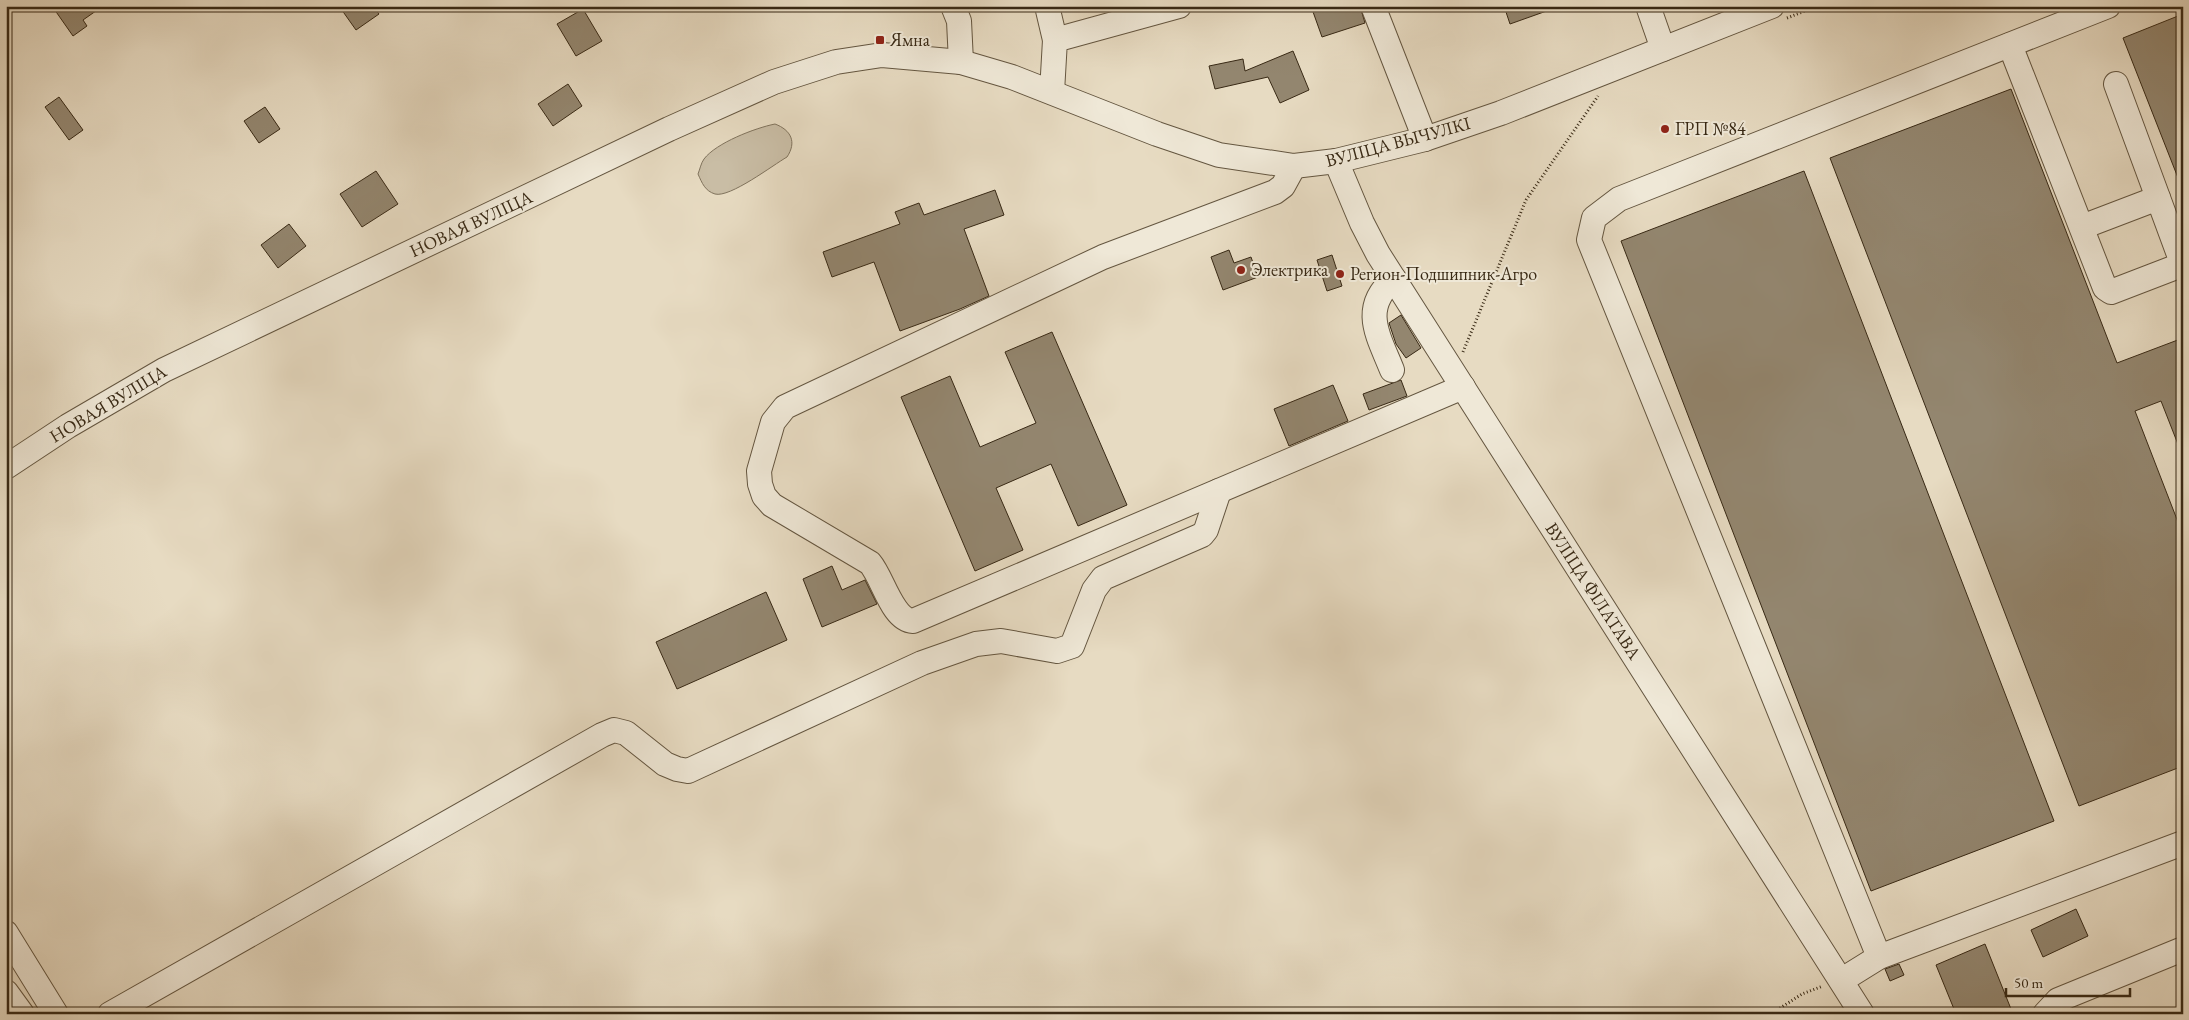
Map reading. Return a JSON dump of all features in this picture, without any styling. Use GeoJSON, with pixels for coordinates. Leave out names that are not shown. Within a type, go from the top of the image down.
{"type":"FeatureCollection","features":[{"type":"Feature","properties":{"kind":"street"},"geometry":{"type":"LineString","coordinates":[[1047,6],[1055,40],[1052,92]]}},
{"type":"Feature","properties":{"kind":"street"},"geometry":{"type":"LineString","coordinates":[[1055,40],[1179,6]]}},
{"type":"Feature","properties":{"kind":"street"},"geometry":{"type":"LineString","coordinates":[[1373,6],[1425,139]]}},
{"type":"Feature","properties":{"kind":"street"},"geometry":{"type":"LineString","coordinates":[[1648,6],[1663,49]]}},
{"type":"Feature","properties":{"kind":"street","name":"ВУЛІЦА ВЫЧУЛКІ"},"geometry":{"type":"LineString","coordinates":[[961,62],[1012,77],[1156,134],[1219,155],[1294,166],[1336,162],[1425,139],[1501,113],[1772,6]]}},
{"type":"Feature","properties":{"kind":"street"},"geometry":{"type":"LineString","coordinates":[[1879,957],[1589,240],[1594,218],[1619,199],[2108,6]]}},
{"type":"Feature","properties":{"kind":"street"},"geometry":{"type":"LineString","coordinates":[[956,7],[959,21],[961,62]]}},
{"type":"Feature","properties":{"kind":"street"},"geometry":{"type":"LineString","coordinates":[[2010,45],[2105,288],[2111,292],[2176,267],[2181,260],[2116,84]]}},
{"type":"Feature","properties":{"kind":"street","name":"НОВАЯ ВУЛІЦА"},"geometry":{"type":"LineString","coordinates":[[6,467],[68,426],[164,370],[660,134],[774,82],[836,62],[882,55],[961,62]]}},
{"type":"Feature","properties":{"kind":"street","name":"ВУЛІЦА ФІЛАТАВА"},"geometry":{"type":"LineString","coordinates":[[1336,162],[1362,223],[1394,279],[1862,1014]]}},
{"type":"Feature","properties":{"kind":"street"},"geometry":{"type":"LineString","coordinates":[[1294,166],[1283,186],[1275,192],[1103,257],[785,407],[773,422],[759,471],[760,484],[764,496],[772,505],[870,563],[877,571],[898,615],[905,621],[913,621],[1463,387]]}},
{"type":"Feature","properties":{"kind":"street"},"geometry":{"type":"LineString","coordinates":[[2082,227],[2158,198]]}},
{"type":"Feature","properties":{"kind":"street"},"geometry":{"type":"LineString","coordinates":[[1392,370],[1373,321],[1381,290],[1394,279]]}},
{"type":"Feature","properties":{"kind":"street"},"geometry":{"type":"LineString","coordinates":[[110,1014],[614,730],[626,733],[665,764],[677,769],[688,770],[922,663],[976,644],[1001,641],[1045,650],[1065,649],[1072,646],[1094,590],[1103,578],[1202,535],[1206,530],[1219,491]]}},
{"type":"Feature","properties":{"kind":"street"},"geometry":{"type":"LineString","coordinates":[[1842,980],[1879,957],[2183,843]]}},
{"type":"Feature","properties":{"kind":"street"},"geometry":{"type":"LineString","coordinates":[[6,934],[56,1014]]}},
{"type":"Feature","properties":{"kind":"street"},"geometry":{"type":"LineString","coordinates":[[2045,1014],[2058,1000],[2183,949]]}},
{"type":"Feature","properties":{"kind":"street"},"geometry":{"type":"LineString","coordinates":[[6,992],[22,1014]]}},
{"type":"Feature","properties":{"kind":"path"},"geometry":{"type":"LineString","coordinates":[[1462,355],[1526,200],[1603,88]]}},
{"type":"Feature","properties":{"kind":"path"},"geometry":{"type":"LineString","coordinates":[[1771,1014],[1802,994],[1842,980]]}},
{"type":"Feature","properties":{"kind":"shaded area"},"geometry":{"type":"Polygon","coordinates":[[[775,124],[785,130],[791,137],[792,146],[787,157],[731,191],[715,194],[706,189],[698,174],[703,161],[710,153],[736,137],[775,124]]]}},
{"type":"Feature","properties":{"kind":"building"},"geometry":{"type":"Polygon","coordinates":[[[52,6],[103,6],[83,20],[87,26],[73,36],[52,6]]]}},
{"type":"Feature","properties":{"kind":"building"},"geometry":{"type":"Polygon","coordinates":[[[339,6],[373,6],[379,14],[356,30],[339,6]]]}},
{"type":"Feature","properties":{"kind":"building"},"geometry":{"type":"Polygon","coordinates":[[[1320,6],[1360,6],[1365,23],[1322,37],[1312,9],[1320,6]]]}},
{"type":"Feature","properties":{"kind":"building"},"geometry":{"type":"Polygon","coordinates":[[[1504,6],[1555,6],[1555,8],[1510,24],[1504,6]]]}},
{"type":"Feature","properties":{"kind":"building"},"geometry":{"type":"Polygon","coordinates":[[[583,9],[602,41],[576,56],[557,24],[583,9]]]}},
{"type":"Feature","properties":{"kind":"building"},"geometry":{"type":"Polygon","coordinates":[[[2183,14],[2183,188],[2182,188],[2123,38],[2183,14]]]}},
{"type":"Feature","properties":{"kind":"building"},"geometry":{"type":"Polygon","coordinates":[[[1293,51],[1309,90],[1280,103],[1268,77],[1215,89],[1209,66],[1243,59],[1245,71],[1293,51]]]}},
{"type":"Feature","properties":{"kind":"building"},"geometry":{"type":"Polygon","coordinates":[[[568,84],[582,106],[553,126],[538,104],[568,84]]]}},
{"type":"Feature","properties":{"kind":"building"},"geometry":{"type":"Polygon","coordinates":[[[2011,89],[2117,363],[2183,338],[2183,457],[2161,401],[2135,411],[2183,535],[2183,766],[2079,806],[1830,158],[2011,89]]]}},
{"type":"Feature","properties":{"kind":"building"},"geometry":{"type":"Polygon","coordinates":[[[59,97],[83,130],[69,140],[45,107],[59,97]]]}},
{"type":"Feature","properties":{"kind":"building"},"geometry":{"type":"Polygon","coordinates":[[[265,107],[280,129],[259,143],[244,121],[265,107]]]}},
{"type":"Feature","properties":{"kind":"building"},"geometry":{"type":"Polygon","coordinates":[[[376,171],[398,204],[362,227],[340,194],[376,171]]]}},
{"type":"Feature","properties":{"kind":"building"},"geometry":{"type":"Polygon","coordinates":[[[1804,171],[2054,821],[1871,891],[1621,241],[1804,171]]]}},
{"type":"Feature","properties":{"kind":"building"},"geometry":{"type":"Polygon","coordinates":[[[995,190],[1004,215],[964,229],[989,296],[900,331],[874,262],[832,277],[823,252],[900,224],[895,212],[919,203],[924,215],[995,190]]]}},
{"type":"Feature","properties":{"kind":"building"},"geometry":{"type":"Polygon","coordinates":[[[289,224],[306,246],[278,268],[261,245],[289,224]]]}},
{"type":"Feature","properties":{"kind":"building"},"geometry":{"type":"Polygon","coordinates":[[[1229,250],[1234,263],[1251,257],[1258,277],[1223,290],[1211,257],[1229,250]]]}},
{"type":"Feature","properties":{"kind":"building"},"geometry":{"type":"Polygon","coordinates":[[[1332,255],[1342,286],[1327,291],[1317,260],[1332,255]]]}},
{"type":"Feature","properties":{"kind":"building"},"geometry":{"type":"Polygon","coordinates":[[[1401,315],[1421,348],[1406,358],[1396,344],[1389,323],[1401,315]]]}},
{"type":"Feature","properties":{"kind":"building"},"geometry":{"type":"Polygon","coordinates":[[[1052,332],[1127,505],[1078,526],[1051,464],[996,488],[1023,550],[975,571],[901,397],[950,376],[980,447],[1036,423],[1005,352],[1052,332]]]}},
{"type":"Feature","properties":{"kind":"building"},"geometry":{"type":"Polygon","coordinates":[[[1401,380],[1407,396],[1369,410],[1363,394],[1401,380]]]}},
{"type":"Feature","properties":{"kind":"building"},"geometry":{"type":"Polygon","coordinates":[[[1333,385],[1348,421],[1289,446],[1274,409],[1333,385]]]}},
{"type":"Feature","properties":{"kind":"building"},"geometry":{"type":"Polygon","coordinates":[[[832,566],[842,590],[865,580],[877,604],[822,627],[803,579],[832,566]]]}},
{"type":"Feature","properties":{"kind":"building"},"geometry":{"type":"Polygon","coordinates":[[[766,592],[787,640],[677,689],[656,642],[766,592]]]}},
{"type":"Feature","properties":{"kind":"building"},"geometry":{"type":"Polygon","coordinates":[[[2076,909],[2088,936],[2043,957],[2031,930],[2076,909]]]}},
{"type":"Feature","properties":{"kind":"building"},"geometry":{"type":"Polygon","coordinates":[[[1985,944],[2013,1014],[1956,1014],[1936,965],[1985,944]]]}},
{"type":"Feature","properties":{"kind":"building"},"geometry":{"type":"Polygon","coordinates":[[[1899,964],[1904,975],[1890,981],[1885,969],[1899,964]]]}},
{"type":"Feature","properties":{"kind":"place","name":"Ямна"},"geometry":{"type":"Point","coordinates":[880,40]}},
{"type":"Feature","properties":{"kind":"place","name":"ГРП №84"},"geometry":{"type":"Point","coordinates":[1665,129]}},
{"type":"Feature","properties":{"kind":"place","name":"Электрика"},"geometry":{"type":"Point","coordinates":[1241,270]}},
{"type":"Feature","properties":{"kind":"place","name":"Регион-Подшипник-Агро"},"geometry":{"type":"Point","coordinates":[1340,274]}}]}
